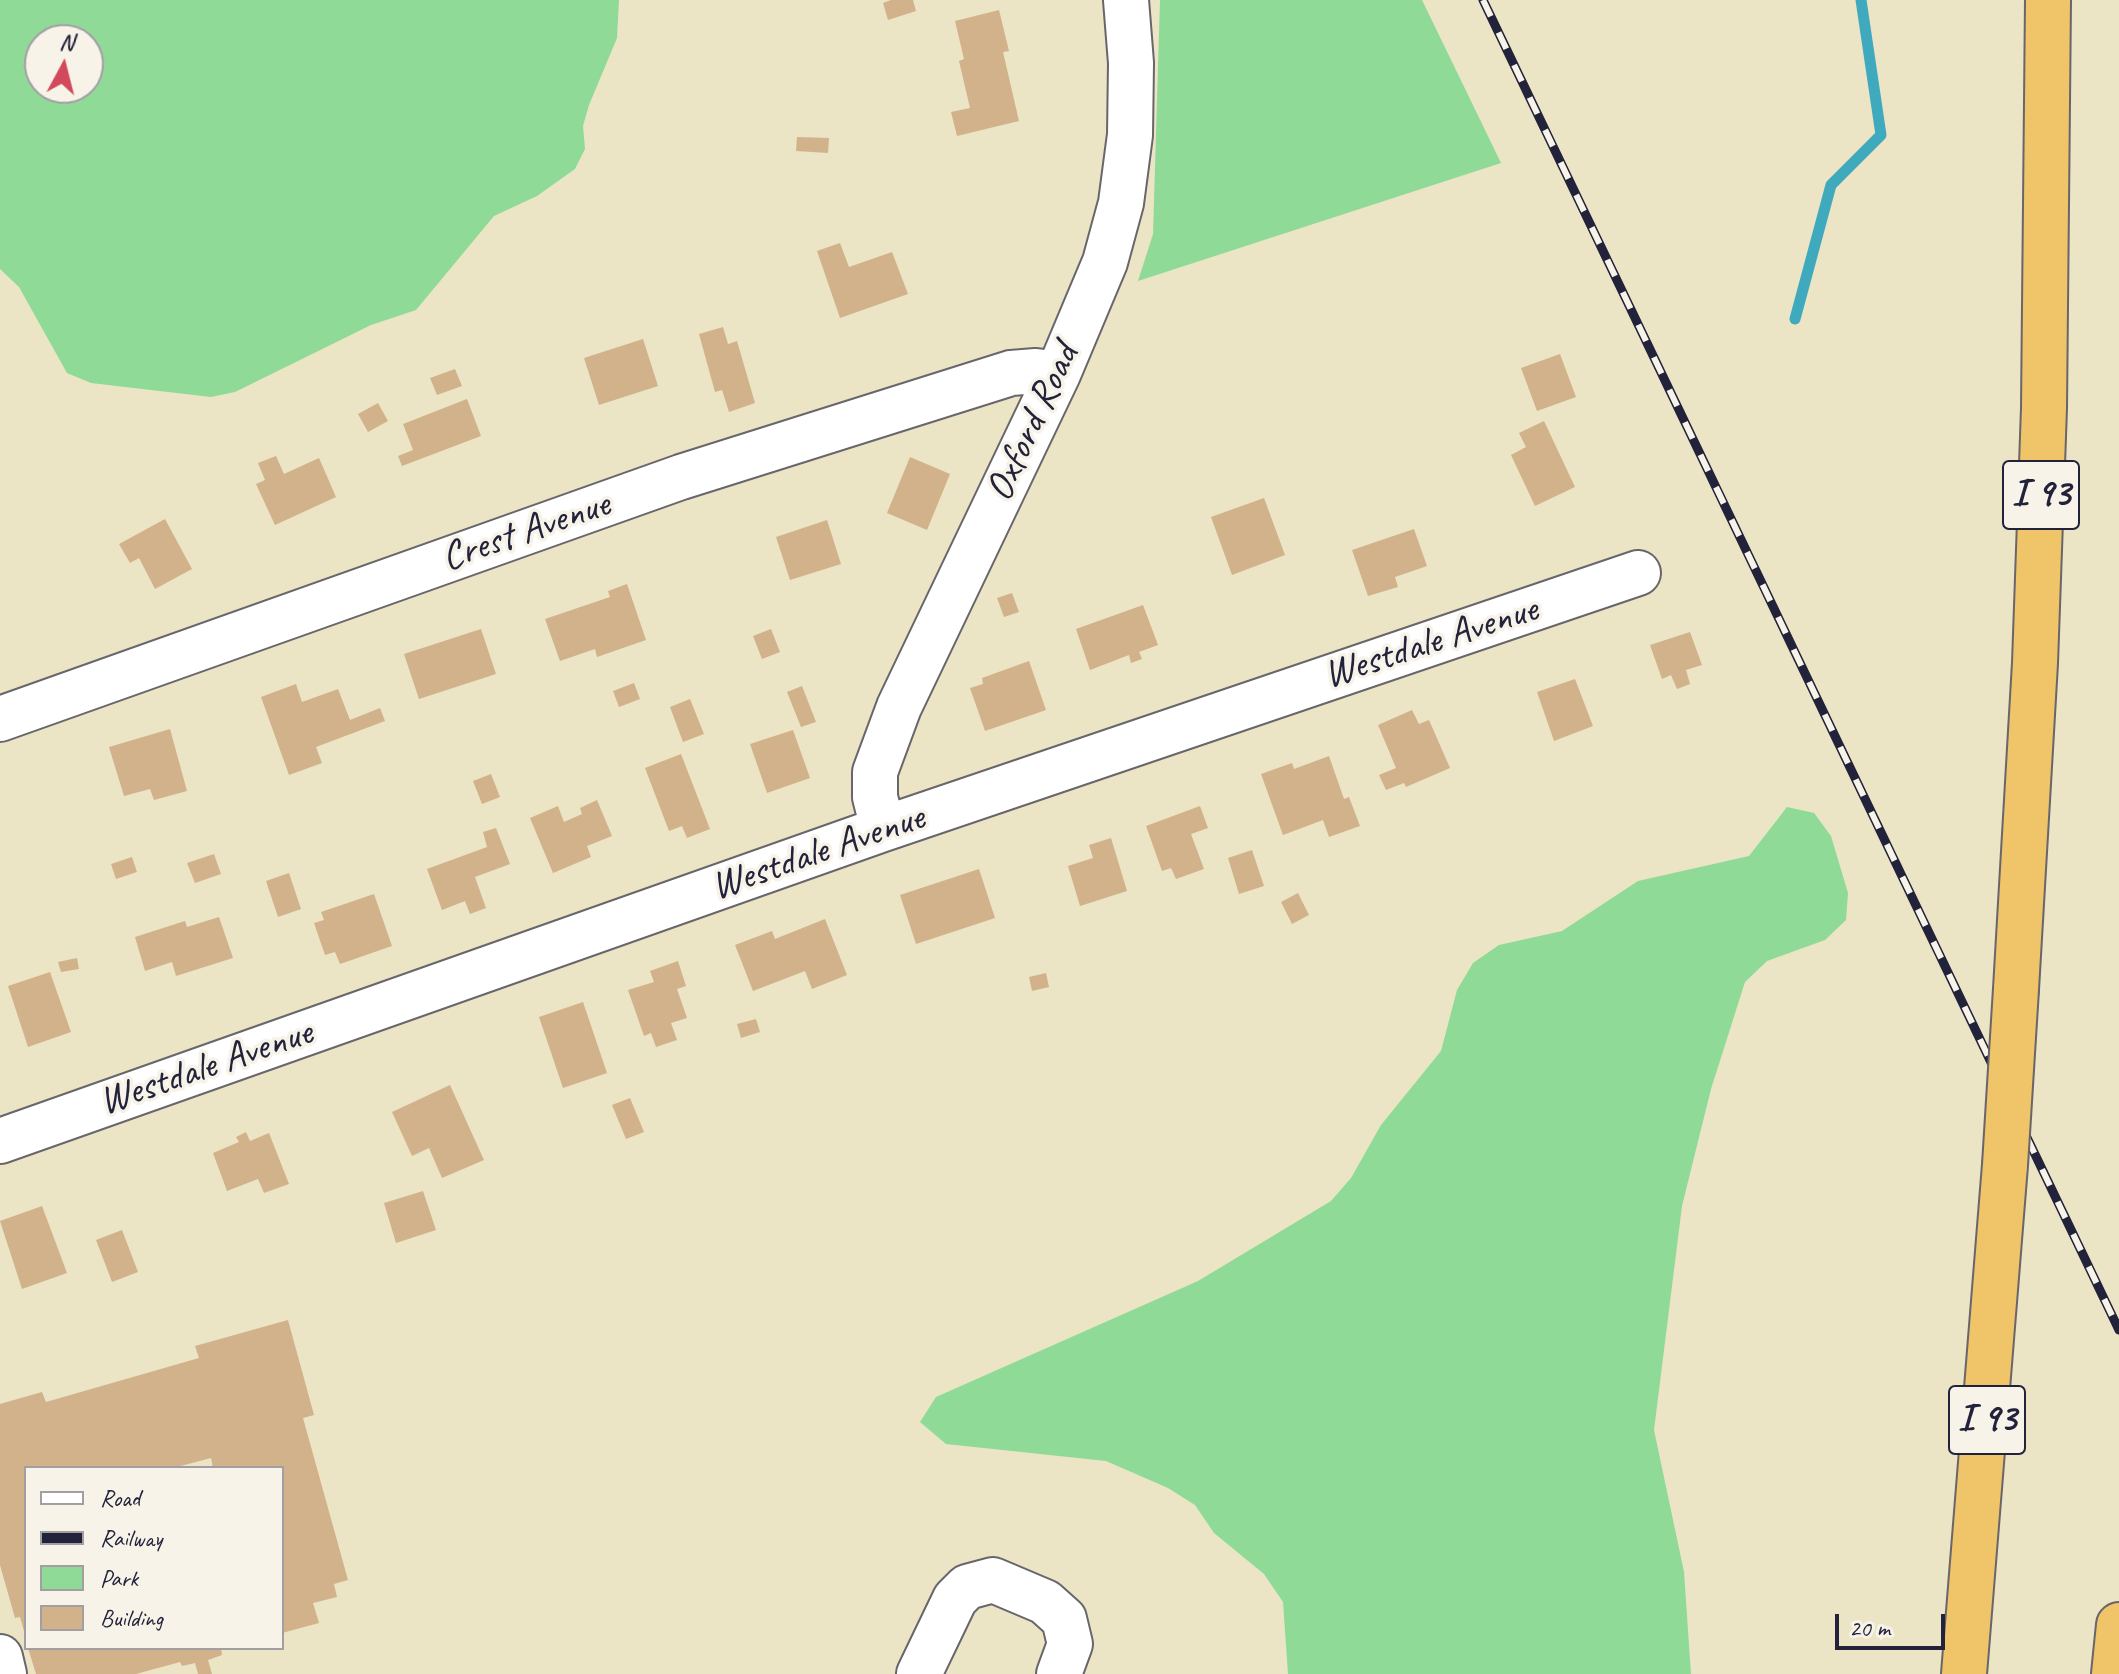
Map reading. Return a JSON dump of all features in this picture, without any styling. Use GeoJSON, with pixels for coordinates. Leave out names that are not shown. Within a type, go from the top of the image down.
{"type":"FeatureCollection","features":[{"type":"Feature","properties":{"kind":"highway","name":"I 93"},"geometry":{"type":"LineString","coordinates":[[1964,1674],[2005,1165],[2035,663],[2044,408],[2048,0]]}},
{"type":"Feature","properties":{"kind":"highway"},"geometry":{"type":"LineString","coordinates":[[2114,1674],[2119,1625]]}},
{"type":"Feature","properties":{"kind":"street","name":"Oxford Road"},"geometry":{"type":"LineString","coordinates":[[883,829],[873,784],[883,747],[947,601],[1058,374],[1105,262],[1121,203],[1132,90],[1126,0]]}},
{"type":"Feature","properties":{"kind":"street","name":"Crest Avenue"},"geometry":{"type":"LineString","coordinates":[[0,719],[681,477],[1011,373],[1030,370],[1058,374]]}},
{"type":"Feature","properties":{"kind":"street","name":"Westdale Avenue"},"geometry":{"type":"LineString","coordinates":[[0,1141],[883,829],[1638,573]]}},
{"type":"Feature","properties":{"kind":"street"},"geometry":{"type":"LineString","coordinates":[[919,1674],[955,1599],[976,1583],[993,1580],[1045,1602],[1064,1619],[1070,1644],[1059,1674]]}},
{"type":"Feature","properties":{"kind":"street"},"geometry":{"type":"LineString","coordinates":[[0,1657],[4,1674]]}},
{"type":"Feature","properties":{"kind":"green space"},"geometry":{"type":"Polygon","coordinates":[[[0,0],[619,0],[617,38],[589,105],[583,126],[585,149],[575,169],[537,196],[494,216],[416,310],[371,325],[235,392],[211,397],[91,383],[67,373],[19,287],[0,269],[0,0]]]}},
{"type":"Feature","properties":{"kind":"green space"},"geometry":{"type":"Polygon","coordinates":[[[1160,0],[1422,0],[1501,163],[1138,281],[1153,234],[1160,0]]]}},
{"type":"Feature","properties":{"kind":"green space"},"geometry":{"type":"Polygon","coordinates":[[[1787,807],[1814,813],[1831,836],[1848,893],[1846,920],[1825,940],[1767,961],[1745,982],[1711,1089],[1682,1206],[1654,1430],[1684,1572],[1691,1674],[1288,1674],[1283,1602],[1264,1574],[1214,1533],[1195,1505],[1168,1488],[1106,1461],[946,1444],[920,1422],[936,1397],[1198,1281],[1331,1201],[1351,1178],[1381,1125],[1441,1051],[1457,990],[1473,963],[1499,945],[1562,931],[1638,881],[1749,856],[1787,807]]]}},
{"type":"Feature","properties":{"kind":"building"},"geometry":{"type":"Polygon","coordinates":[[[913,0],[916,11],[888,20],[883,3],[913,0]]]}},
{"type":"Feature","properties":{"kind":"building"},"geometry":{"type":"Polygon","coordinates":[[[999,10],[1009,51],[1003,52],[1019,121],[957,136],[951,112],[970,108],[959,61],[964,59],[955,21],[999,10]]]}},
{"type":"Feature","properties":{"kind":"building"},"geometry":{"type":"Polygon","coordinates":[[[797,137],[829,138],[828,153],[796,151],[797,137]]]}},
{"type":"Feature","properties":{"kind":"building"},"geometry":{"type":"Polygon","coordinates":[[[840,243],[849,267],[892,252],[908,294],[840,318],[817,251],[840,243]]]}},
{"type":"Feature","properties":{"kind":"building"},"geometry":{"type":"Polygon","coordinates":[[[723,327],[728,344],[737,341],[755,403],[729,412],[722,390],[715,392],[699,334],[723,327]]]}},
{"type":"Feature","properties":{"kind":"building"},"geometry":{"type":"Polygon","coordinates":[[[643,339],[658,386],[599,405],[584,358],[643,339]]]}},
{"type":"Feature","properties":{"kind":"building"},"geometry":{"type":"Polygon","coordinates":[[[1560,354],[1576,397],[1537,411],[1521,368],[1560,354]]]}},
{"type":"Feature","properties":{"kind":"building"},"geometry":{"type":"Polygon","coordinates":[[[455,369],[462,386],[437,395],[430,378],[455,369]]]}},
{"type":"Feature","properties":{"kind":"building"},"geometry":{"type":"Polygon","coordinates":[[[467,399],[481,436],[402,466],[398,456],[413,450],[403,424],[467,399]]]}},
{"type":"Feature","properties":{"kind":"building"},"geometry":{"type":"Polygon","coordinates":[[[378,403],[388,421],[368,432],[358,414],[378,403]]]}},
{"type":"Feature","properties":{"kind":"building"},"geometry":{"type":"Polygon","coordinates":[[[1544,421],[1575,487],[1535,506],[1511,455],[1526,447],[1519,433],[1544,421]]]}},
{"type":"Feature","properties":{"kind":"building"},"geometry":{"type":"Polygon","coordinates":[[[276,456],[284,474],[319,458],[336,497],[275,525],[256,484],[265,480],[258,463],[276,456]]]}},
{"type":"Feature","properties":{"kind":"building"},"geometry":{"type":"Polygon","coordinates":[[[910,457],[950,474],[927,530],[887,513],[910,457]]]}},
{"type":"Feature","properties":{"kind":"building"},"geometry":{"type":"Polygon","coordinates":[[[1264,498],[1285,555],[1232,575],[1211,517],[1264,498]]]}},
{"type":"Feature","properties":{"kind":"building"},"geometry":{"type":"Polygon","coordinates":[[[165,519],[192,569],[155,589],[139,558],[130,563],[119,544],[165,519]]]}},
{"type":"Feature","properties":{"kind":"building"},"geometry":{"type":"Polygon","coordinates":[[[827,520],[841,564],[790,580],[776,537],[827,520]]]}},
{"type":"Feature","properties":{"kind":"building"},"geometry":{"type":"Polygon","coordinates":[[[1414,529],[1427,566],[1395,577],[1398,587],[1368,596],[1352,550],[1414,529]]]}},
{"type":"Feature","properties":{"kind":"building"},"geometry":{"type":"Polygon","coordinates":[[[627,584],[646,640],[597,657],[595,649],[560,661],[545,619],[610,597],[608,591],[627,584]]]}},
{"type":"Feature","properties":{"kind":"building"},"geometry":{"type":"Polygon","coordinates":[[[1012,593],[1019,612],[1004,617],[997,598],[1012,593]]]}},
{"type":"Feature","properties":{"kind":"building"},"geometry":{"type":"Polygon","coordinates":[[[1143,605],[1158,645],[1139,652],[1142,659],[1131,663],[1129,655],[1090,670],[1076,629],[1143,605]]]}},
{"type":"Feature","properties":{"kind":"building"},"geometry":{"type":"Polygon","coordinates":[[[481,629],[496,674],[419,699],[404,654],[481,629]]]}},
{"type":"Feature","properties":{"kind":"building"},"geometry":{"type":"Polygon","coordinates":[[[771,629],[780,652],[762,659],[753,636],[771,629]]]}},
{"type":"Feature","properties":{"kind":"building"},"geometry":{"type":"Polygon","coordinates":[[[1690,632],[1702,665],[1686,670],[1690,684],[1677,689],[1671,675],[1662,679],[1650,645],[1690,632]]]}},
{"type":"Feature","properties":{"kind":"building"},"geometry":{"type":"Polygon","coordinates":[[[1029,661],[1046,710],[985,731],[970,688],[983,684],[982,678],[1029,661]]]}},
{"type":"Feature","properties":{"kind":"building"},"geometry":{"type":"Polygon","coordinates":[[[1575,679],[1593,726],[1554,741],[1537,692],[1575,679]]]}},
{"type":"Feature","properties":{"kind":"building"},"geometry":{"type":"Polygon","coordinates":[[[634,683],[640,699],[619,707],[613,691],[634,683]]]}},
{"type":"Feature","properties":{"kind":"building"},"geometry":{"type":"Polygon","coordinates":[[[296,684],[302,702],[338,689],[350,720],[380,708],[385,721],[316,747],[322,763],[289,775],[261,697],[296,684]]]}},
{"type":"Feature","properties":{"kind":"building"},"geometry":{"type":"Polygon","coordinates":[[[802,686],[816,722],[801,727],[787,692],[802,686]]]}},
{"type":"Feature","properties":{"kind":"building"},"geometry":{"type":"Polygon","coordinates":[[[690,699],[704,734],[683,742],[670,707],[690,699]]]}},
{"type":"Feature","properties":{"kind":"building"},"geometry":{"type":"Polygon","coordinates":[[[1412,710],[1419,724],[1429,720],[1450,768],[1406,787],[1404,783],[1386,790],[1379,775],[1396,768],[1378,725],[1412,710]]]}},
{"type":"Feature","properties":{"kind":"building"},"geometry":{"type":"Polygon","coordinates":[[[170,729],[187,791],[154,800],[150,789],[124,796],[109,747],[170,729]]]}},
{"type":"Feature","properties":{"kind":"building"},"geometry":{"type":"Polygon","coordinates":[[[793,730],[810,778],[767,793],[750,744],[793,730]]]}},
{"type":"Feature","properties":{"kind":"building"},"geometry":{"type":"Polygon","coordinates":[[[681,754],[710,829],[687,838],[682,826],[669,831],[645,768],[681,754]]]}},
{"type":"Feature","properties":{"kind":"building"},"geometry":{"type":"Polygon","coordinates":[[[1329,756],[1344,799],[1349,797],[1360,826],[1329,837],[1323,820],[1283,835],[1261,774],[1292,763],[1294,769],[1329,756]]]}},
{"type":"Feature","properties":{"kind":"building"},"geometry":{"type":"Polygon","coordinates":[[[491,774],[500,797],[482,804],[473,781],[491,774]]]}},
{"type":"Feature","properties":{"kind":"building"},"geometry":{"type":"Polygon","coordinates":[[[597,800],[612,836],[587,846],[591,857],[553,873],[530,818],[558,806],[564,822],[582,814],[580,808],[597,800]]]}},
{"type":"Feature","properties":{"kind":"building"},"geometry":{"type":"Polygon","coordinates":[[[1200,806],[1208,828],[1191,834],[1204,869],[1176,879],[1171,868],[1162,871],[1146,826],[1200,806]]]}},
{"type":"Feature","properties":{"kind":"building"},"geometry":{"type":"Polygon","coordinates":[[[496,828],[510,864],[475,877],[486,908],[470,914],[465,901],[442,910],[427,869],[487,847],[483,832],[496,828]]]}},
{"type":"Feature","properties":{"kind":"building"},"geometry":{"type":"Polygon","coordinates":[[[1111,838],[1127,891],[1080,906],[1068,866],[1093,858],[1089,845],[1111,838]]]}},
{"type":"Feature","properties":{"kind":"building"},"geometry":{"type":"Polygon","coordinates":[[[1252,850],[1264,886],[1239,894],[1228,858],[1252,850]]]}},
{"type":"Feature","properties":{"kind":"building"},"geometry":{"type":"Polygon","coordinates":[[[214,854],[221,874],[195,883],[187,863],[214,854]]]}},
{"type":"Feature","properties":{"kind":"building"},"geometry":{"type":"Polygon","coordinates":[[[132,857],[137,872],[116,879],[111,864],[132,857]]]}},
{"type":"Feature","properties":{"kind":"building"},"geometry":{"type":"Polygon","coordinates":[[[979,869],[995,918],[916,944],[900,895],[979,869]]]}},
{"type":"Feature","properties":{"kind":"building"},"geometry":{"type":"Polygon","coordinates":[[[289,873],[301,909],[278,917],[266,881],[289,873]]]}},
{"type":"Feature","properties":{"kind":"building"},"geometry":{"type":"Polygon","coordinates":[[[1298,893],[1309,915],[1292,924],[1281,902],[1298,893]]]}},
{"type":"Feature","properties":{"kind":"building"},"geometry":{"type":"Polygon","coordinates":[[[374,894],[392,946],[340,964],[335,952],[325,955],[314,923],[324,920],[321,912],[374,894]]]}},
{"type":"Feature","properties":{"kind":"building"},"geometry":{"type":"Polygon","coordinates":[[[219,917],[233,958],[176,976],[172,962],[145,971],[135,937],[185,921],[187,927],[219,917]]]}},
{"type":"Feature","properties":{"kind":"building"},"geometry":{"type":"Polygon","coordinates":[[[825,919],[847,975],[812,989],[805,971],[753,991],[735,945],[772,931],[775,939],[825,919]]]}},
{"type":"Feature","properties":{"kind":"building"},"geometry":{"type":"Polygon","coordinates":[[[77,958],[79,969],[61,972],[58,962],[77,958]]]}},
{"type":"Feature","properties":{"kind":"building"},"geometry":{"type":"Polygon","coordinates":[[[678,961],[686,986],[677,989],[687,1018],[671,1023],[677,1040],[656,1047],[651,1033],[644,1036],[628,990],[654,982],[650,971],[678,961]]]}},
{"type":"Feature","properties":{"kind":"building"},"geometry":{"type":"Polygon","coordinates":[[[50,972],[71,1032],[28,1047],[8,986],[50,972]]]}},
{"type":"Feature","properties":{"kind":"building"},"geometry":{"type":"Polygon","coordinates":[[[1046,973],[1049,987],[1032,991],[1029,977],[1046,973]]]}},
{"type":"Feature","properties":{"kind":"building"},"geometry":{"type":"Polygon","coordinates":[[[583,1002],[607,1073],[563,1088],[539,1017],[583,1002]]]}},
{"type":"Feature","properties":{"kind":"building"},"geometry":{"type":"Polygon","coordinates":[[[756,1019],[760,1032],[741,1038],[737,1024],[756,1019]]]}},
{"type":"Feature","properties":{"kind":"building"},"geometry":{"type":"Polygon","coordinates":[[[450,1085],[484,1160],[442,1178],[429,1148],[412,1156],[392,1112],[450,1085]]]}},
{"type":"Feature","properties":{"kind":"building"},"geometry":{"type":"Polygon","coordinates":[[[630,1098],[644,1132],[626,1139],[612,1105],[630,1098]]]}},
{"type":"Feature","properties":{"kind":"building"},"geometry":{"type":"Polygon","coordinates":[[[246,1132],[250,1141],[269,1133],[289,1184],[264,1193],[258,1179],[227,1191],[213,1153],[239,1142],[236,1137],[246,1132]]]}},
{"type":"Feature","properties":{"kind":"building"},"geometry":{"type":"Polygon","coordinates":[[[423,1191],[436,1230],[396,1243],[384,1203],[423,1191]]]}},
{"type":"Feature","properties":{"kind":"building"},"geometry":{"type":"Polygon","coordinates":[[[42,1206],[67,1273],[22,1289],[0,1221],[42,1206]]]}},
{"type":"Feature","properties":{"kind":"building"},"geometry":{"type":"Polygon","coordinates":[[[122,1230],[138,1272],[112,1282],[96,1240],[122,1230]]]}},
{"type":"Feature","properties":{"kind":"building"},"geometry":{"type":"Polygon","coordinates":[[[288,1320],[314,1415],[303,1418],[348,1580],[334,1584],[337,1597],[313,1603],[319,1623],[284,1632],[284,1466],[213,1466],[211,1458],[181,1466],[24,1466],[24,1631],[20,1617],[15,1618],[0,1565],[0,1404],[42,1392],[46,1402],[199,1358],[195,1346],[288,1320]]]}},
{"type":"Feature","properties":{"kind":"building"},"geometry":{"type":"Polygon","coordinates":[[[29,1650],[221,1650],[222,1655],[208,1660],[212,1674],[198,1674],[195,1663],[182,1666],[180,1662],[136,1674],[36,1674],[29,1650]]]}},
{"type":"Feature","properties":{"kind":"waterway"},"geometry":{"type":"LineString","coordinates":[[1795,319],[1831,185],[1881,135],[1861,0]]}},
{"type":"Feature","properties":{"kind":"railway"},"geometry":{"type":"LineString","coordinates":[[1483,0],[2119,1330]]}}]}
